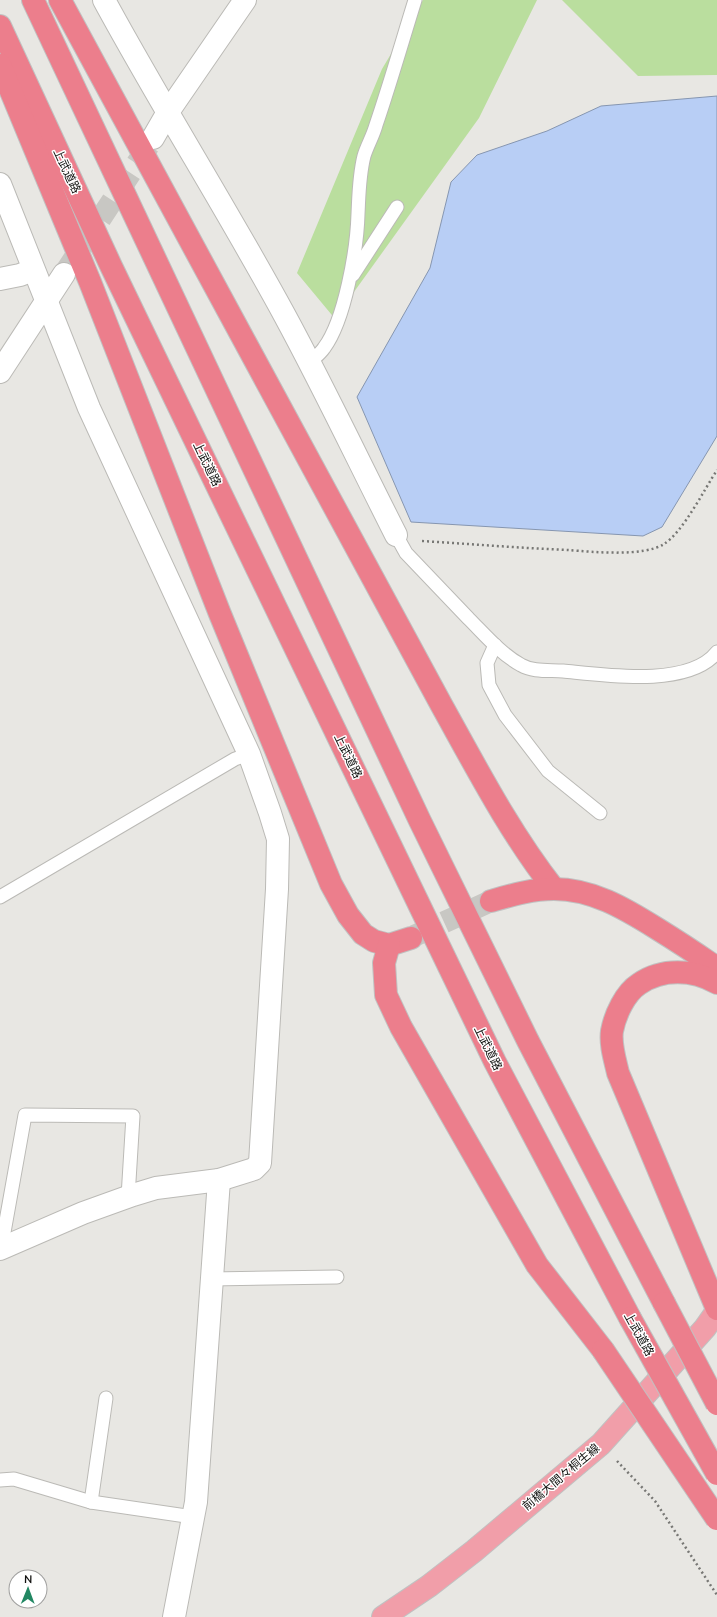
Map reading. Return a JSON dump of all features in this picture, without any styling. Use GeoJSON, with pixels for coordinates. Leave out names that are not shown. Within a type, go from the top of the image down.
{"type":"FeatureCollection","features":[{"type":"Feature","properties":{"kind":"highway"},"geometry":{"type":"LineString","coordinates":[[33,0],[420,821],[528,1041],[717,1404]]}},
{"type":"Feature","properties":{"kind":"highway"},"geometry":{"type":"LineString","coordinates":[[60,0],[442,706],[481,776],[531,859],[554,889]]}},
{"type":"Feature","properties":{"kind":"highway","name":"上武道路"},"geometry":{"type":"LineString","coordinates":[[0,26],[111,266],[495,1062],[630,1318],[717,1474]]}},
{"type":"Feature","properties":{"kind":"highway"},"geometry":{"type":"LineString","coordinates":[[0,65],[90,282],[220,614],[328,877],[348,915],[363,934],[374,941],[389,945],[411,938]]}},
{"type":"Feature","properties":{"kind":"highway"},"geometry":{"type":"LineString","coordinates":[[491,901],[523,892],[554,889],[581,892],[606,900],[629,911],[717,968]]}},
{"type":"Feature","properties":{"kind":"highway"},"geometry":{"type":"LineString","coordinates":[[389,945],[384,963],[386,995],[401,1027],[537,1265],[603,1350],[717,1519]]}},
{"type":"Feature","properties":{"kind":"highway"},"geometry":{"type":"LineString","coordinates":[[717,983],[706,976],[678,972],[656,976],[638,984],[617,1011],[612,1032],[618,1073],[699,1263],[717,1310]]}},
{"type":"Feature","properties":{"kind":"main road","name":"前橋大間々桐生線"},"geometry":{"type":"LineString","coordinates":[[382,1617],[429,1586],[474,1551],[601,1444],[705,1328],[717,1310]]}},
{"type":"Feature","properties":{"kind":"street"},"geometry":{"type":"LineString","coordinates":[[104,0],[143,71],[285,316],[396,535]]}},
{"type":"Feature","properties":{"kind":"street"},"geometry":{"type":"LineString","coordinates":[[153,138],[168,112],[245,0]]}},
{"type":"Feature","properties":{"kind":"street"},"geometry":{"type":"LineString","coordinates":[[0,184],[89,408],[249,754],[278,839],[277,889],[260,1162],[254,1169],[218,1180],[156,1188],[128,1197],[83,1213],[1,1249]]}},
{"type":"Feature","properties":{"kind":"street"},"geometry":{"type":"LineString","coordinates":[[0,279],[20,275],[33,270]]}},
{"type":"Feature","properties":{"kind":"street"},"geometry":{"type":"LineString","coordinates":[[0,372],[64,274]]}},
{"type":"Feature","properties":{"kind":"street"},"geometry":{"type":"LineString","coordinates":[[174,1617],[196,1502],[218,1180]]}},
{"type":"Feature","properties":{"kind":"lane"},"geometry":{"type":"LineString","coordinates":[[309,363],[324,349],[330,339],[341,310],[349,282],[355,249],[359,182],[365,156],[376,126],[415,0]]}},
{"type":"Feature","properties":{"kind":"lane"},"geometry":{"type":"LineString","coordinates":[[349,282],[397,207]]}},
{"type":"Feature","properties":{"kind":"lane"},"geometry":{"type":"LineString","coordinates":[[396,535],[406,553],[495,645],[521,665],[532,670],[546,669],[609,676],[650,676],[678,673],[696,668],[712,658],[717,652]]}},
{"type":"Feature","properties":{"kind":"lane"},"geometry":{"type":"LineString","coordinates":[[495,645],[487,663],[489,685],[505,715],[548,771],[600,813]]}},
{"type":"Feature","properties":{"kind":"lane"},"geometry":{"type":"LineString","coordinates":[[0,897],[235,759],[249,754]]}},
{"type":"Feature","properties":{"kind":"lane"},"geometry":{"type":"LineString","coordinates":[[1,1249],[25,1115],[133,1116],[128,1197]]}},
{"type":"Feature","properties":{"kind":"lane"},"geometry":{"type":"LineString","coordinates":[[211,1279],[337,1277]]}},
{"type":"Feature","properties":{"kind":"lane"},"geometry":{"type":"LineString","coordinates":[[91,1502],[106,1398]]}},
{"type":"Feature","properties":{"kind":"lane"},"geometry":{"type":"LineString","coordinates":[[0,1480],[14,1479],[91,1502],[193,1517]]}},
{"type":"Feature","properties":{"kind":"path"},"geometry":{"type":"LineString","coordinates":[[396,535],[421,541],[534,549],[609,552],[646,551],[664,544],[679,531],[717,470]]}},
{"type":"Feature","properties":{"kind":"path"},"geometry":{"type":"LineString","coordinates":[[601,1444],[655,1500],[717,1595]]}},
{"type":"Feature","properties":{"kind":"green space"},"geometry":{"type":"Polygon","coordinates":[[[423,0],[537,0],[479,118],[341,310],[336,320],[297,273],[382,69],[423,0]]]}},
{"type":"Feature","properties":{"kind":"green space"},"geometry":{"type":"Polygon","coordinates":[[[562,0],[717,0],[717,75],[638,76],[562,0]]]}},
{"type":"Feature","properties":{"kind":"water"},"geometry":{"type":"Polygon","coordinates":[[[717,96],[717,436],[662,527],[643,536],[411,522],[357,397],[430,268],[451,182],[477,155],[547,131],[601,106],[717,96]]]}},
{"type":"Feature","properties":{"kind":"tunnel"},"geometry":{"type":"LineString","coordinates":[[64,274],[153,139]]}},
{"type":"Feature","properties":{"kind":"tunnel"},"geometry":{"type":"LineString","coordinates":[[414,936],[491,901]]}}]}
